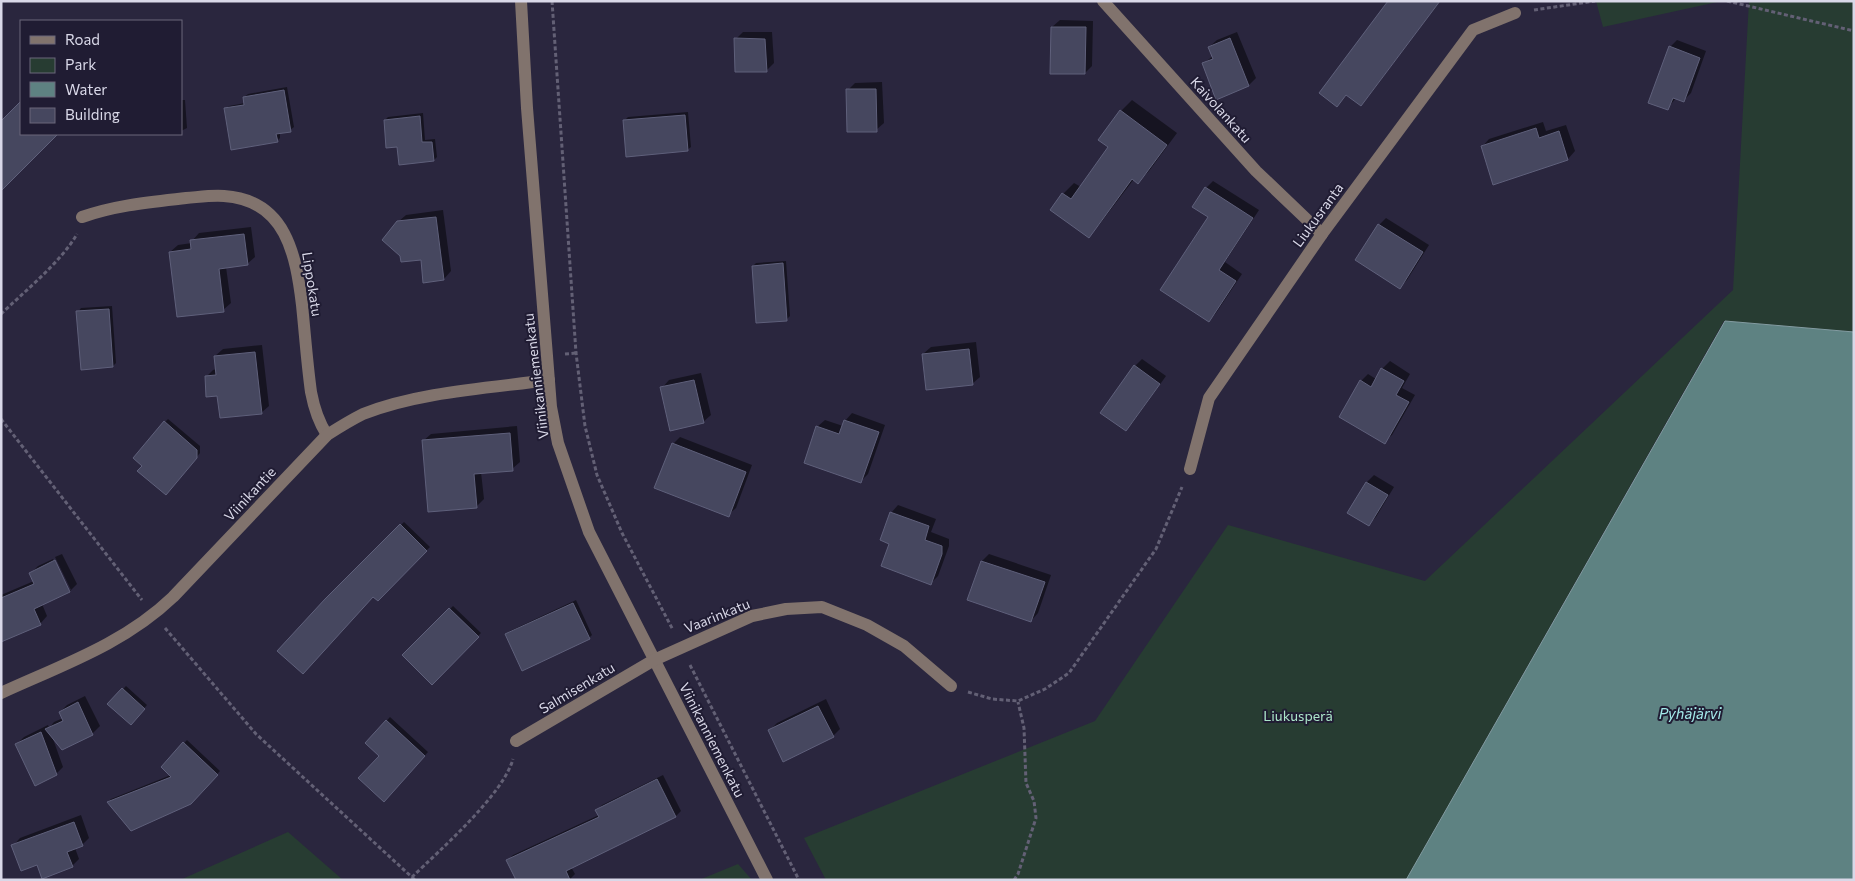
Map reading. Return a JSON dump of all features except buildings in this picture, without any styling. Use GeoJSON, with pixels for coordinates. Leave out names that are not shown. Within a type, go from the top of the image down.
{"type":"FeatureCollection","features":[{"type":"Feature","properties":{"kind":"street","name":"Viinikanniemenkatu"},"geometry":{"type":"LineString","coordinates":[[521,1],[527,108],[549,380],[558,443],[586,524],[767,880]]}},
{"type":"Feature","properties":{"kind":"street","name":"Kaivolankatu"},"geometry":{"type":"LineString","coordinates":[[1103,1],[1256,171],[1322,234]]}},
{"type":"Feature","properties":{"kind":"street","name":"Liukusranta"},"geometry":{"type":"LineString","coordinates":[[1190,469],[1209,398],[1322,234],[1473,30],[1516,13]]}},
{"type":"Feature","properties":{"kind":"street","name":"Lippokatu"},"geometry":{"type":"LineString","coordinates":[[82,217],[121,206],[210,196],[226,196],[239,199],[253,204],[267,213],[285,233],[295,257],[299,277],[311,392],[317,416],[326,435]]}},
{"type":"Feature","properties":{"kind":"street","name":"Viinikantie"},"geometry":{"type":"LineString","coordinates":[[1,693],[112,643],[154,615],[180,590],[326,435],[362,415],[411,400],[549,380]]}},
{"type":"Feature","properties":{"kind":"street","name":"Vaarinkatu"},"geometry":{"type":"LineString","coordinates":[[654,660],[752,616],[786,608],[822,607],[867,625],[904,646],[951,686]]}},
{"type":"Feature","properties":{"kind":"street","name":"Salmisenkatu"},"geometry":{"type":"LineString","coordinates":[[516,741],[654,660]]}},
{"type":"Feature","properties":{"kind":"path"},"geometry":{"type":"LineString","coordinates":[[552,1],[576,353],[585,426],[597,475],[622,533],[682,647],[799,880]]}},
{"type":"Feature","properties":{"kind":"path"},"geometry":{"type":"LineString","coordinates":[[1516,13],[1595,1]]}},
{"type":"Feature","properties":{"kind":"path"},"geometry":{"type":"LineString","coordinates":[[1727,1],[1854,31]]}},
{"type":"Feature","properties":{"kind":"path"},"geometry":{"type":"LineString","coordinates":[[1,314],[73,241],[80,229],[82,217]]}},
{"type":"Feature","properties":{"kind":"path"},"geometry":{"type":"LineString","coordinates":[[1,419],[154,615],[256,734],[414,879],[502,782],[511,766],[516,741]]}},
{"type":"Feature","properties":{"kind":"path"},"geometry":{"type":"LineString","coordinates":[[951,686],[992,699],[1018,702],[1045,689],[1069,673],[1156,549],[1190,469]]}},
{"type":"Feature","properties":{"kind":"path"},"geometry":{"type":"LineString","coordinates":[[1014,880],[1018,874],[1036,818],[1034,801],[1026,783],[1024,728],[1018,702]]}},
{"type":"Feature","properties":{"kind":"green space"},"geometry":{"type":"Polygon","coordinates":[[[1596,1],[1722,1],[1603,27],[1596,1]]]}},
{"type":"Feature","properties":{"kind":"green space","name":"Liukusperä"},"geometry":{"type":"Polygon","coordinates":[[[1749,1],[1854,1],[1854,332],[1724,321],[1406,880],[826,880],[804,838],[1095,721],[1228,525],[1425,581],[1733,290],[1749,1]]]}},
{"type":"Feature","properties":{"kind":"green space"},"geometry":{"type":"Polygon","coordinates":[[[288,832],[343,880],[180,880],[288,832]]]}},
{"type":"Feature","properties":{"kind":"green space"},"geometry":{"type":"Polygon","coordinates":[[[738,864],[752,880],[699,880],[738,864]]]}},
{"type":"Feature","properties":{"kind":"water","name":"Pyhäjärvi"},"geometry":{"type":"Polygon","coordinates":[[[1725,321],[1854,332],[1854,880],[1406,880],[1725,321]]]}}]}
